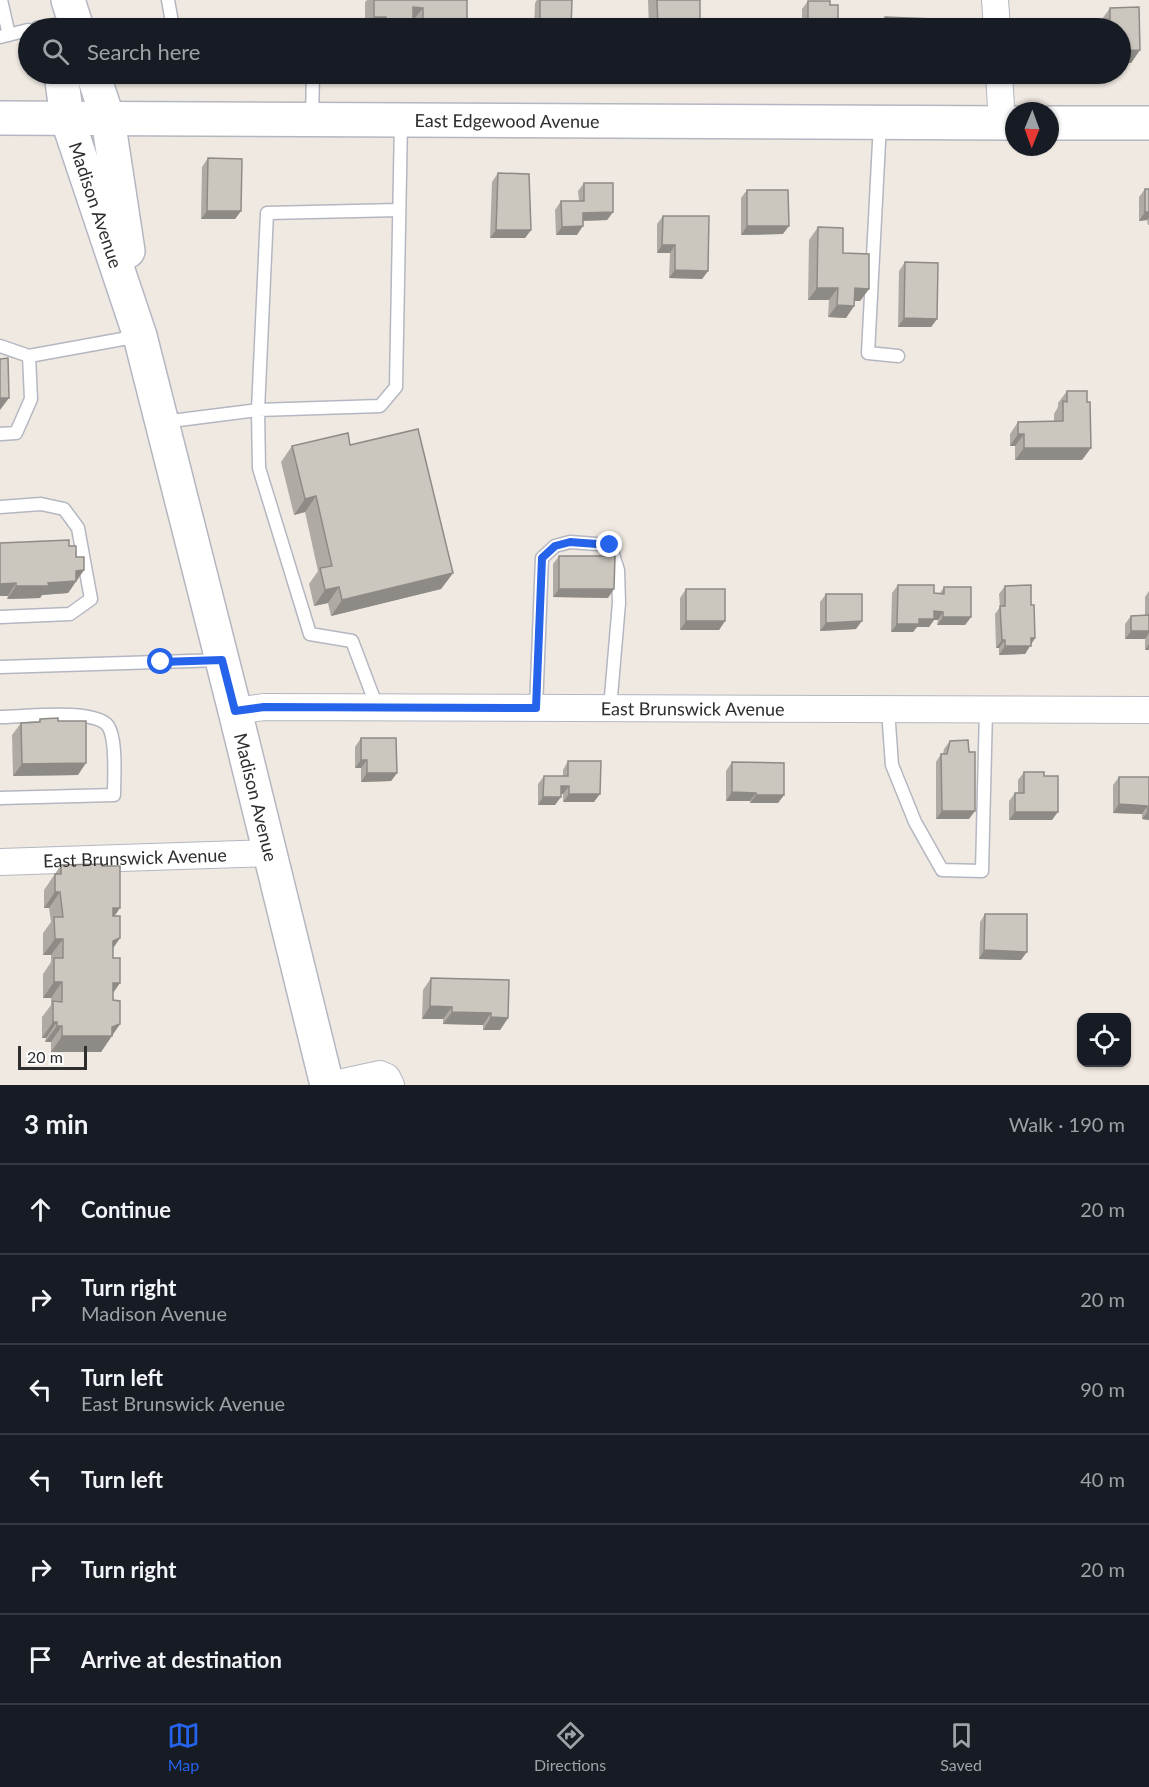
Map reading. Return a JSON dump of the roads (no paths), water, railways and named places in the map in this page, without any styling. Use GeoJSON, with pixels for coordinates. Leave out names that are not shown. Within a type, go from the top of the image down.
{"type":"FeatureCollection","features":[{"type":"Feature","properties":{"kind":"main road","name":"Madison Avenue"},"geometry":{"type":"LineString","coordinates":[[62,84],[67,118],[140,336],[328,1085]]}},
{"type":"Feature","properties":{"kind":"main road","name":"Madison Avenue"},"geometry":{"type":"LineString","coordinates":[[96,84],[108,118],[140,336]]}},
{"type":"Feature","properties":{"kind":"main road","name":"East Edgewood Avenue"},"geometry":{"type":"LineString","coordinates":[[0,118],[1005,123]]}},
{"type":"Feature","properties":{"kind":"main road"},"geometry":{"type":"LineString","coordinates":[[1059,123],[1149,123]]}},
{"type":"Feature","properties":{"kind":"street"},"geometry":{"type":"LineString","coordinates":[[995,0],[996,18]]}},
{"type":"Feature","properties":{"kind":"street"},"geometry":{"type":"LineString","coordinates":[[1001,84],[1005,107]]}},
{"type":"Feature","properties":{"kind":"street","name":"East Brunswick Avenue"},"geometry":{"type":"LineString","coordinates":[[235,711],[264,707],[1149,710]]}},
{"type":"Feature","properties":{"kind":"street","name":"East Brunswick Avenue"},"geometry":{"type":"LineString","coordinates":[[0,862],[270,853]]}},
{"type":"Feature","properties":{"kind":"street","name":"Madison Avenue"},"geometry":{"type":"LineString","coordinates":[[328,1085],[380,1074],[387,1077],[390,1085]]}},
{"type":"Feature","properties":{"kind":"lane"},"geometry":{"type":"LineString","coordinates":[[2,0],[4,36]]}},
{"type":"Feature","properties":{"kind":"lane"},"geometry":{"type":"LineString","coordinates":[[168,0],[171,18]]}},
{"type":"Feature","properties":{"kind":"lane"},"geometry":{"type":"LineString","coordinates":[[312,119],[313,84]]}},
{"type":"Feature","properties":{"kind":"lane"},"geometry":{"type":"LineString","coordinates":[[162,422],[258,410],[380,406],[396,387],[401,120]]}},
{"type":"Feature","properties":{"kind":"lane"},"geometry":{"type":"LineString","coordinates":[[880,122],[868,353],[898,356]]}},
{"type":"Feature","properties":{"kind":"lane"},"geometry":{"type":"LineString","coordinates":[[377,707],[352,641],[310,634],[259,468],[258,410],[267,213],[399,210]]}},
{"type":"Feature","properties":{"kind":"lane"},"geometry":{"type":"LineString","coordinates":[[0,346],[29,356],[140,336]]}},
{"type":"Feature","properties":{"kind":"lane"},"geometry":{"type":"LineString","coordinates":[[0,432],[16,433],[31,399],[29,356]]}},
{"type":"Feature","properties":{"kind":"lane"},"geometry":{"type":"LineString","coordinates":[[0,507],[41,504],[64,509],[78,528],[91,599],[70,614],[0,617]]}},
{"type":"Feature","properties":{"kind":"lane"},"geometry":{"type":"LineString","coordinates":[[536,708],[542,558],[555,546],[570,542],[610,545],[618,570],[619,603],[610,708]]}},
{"type":"Feature","properties":{"kind":"lane"},"geometry":{"type":"LineString","coordinates":[[0,667],[222,660]]}},
{"type":"Feature","properties":{"kind":"lane"},"geometry":{"type":"LineString","coordinates":[[888,710],[892,765],[915,822],[942,870],[982,871],[986,710]]}},
{"type":"Feature","properties":{"kind":"lane"},"geometry":{"type":"LineString","coordinates":[[0,717],[77,715],[95,717],[108,725],[113,739],[114,795],[0,798]]}}]}
